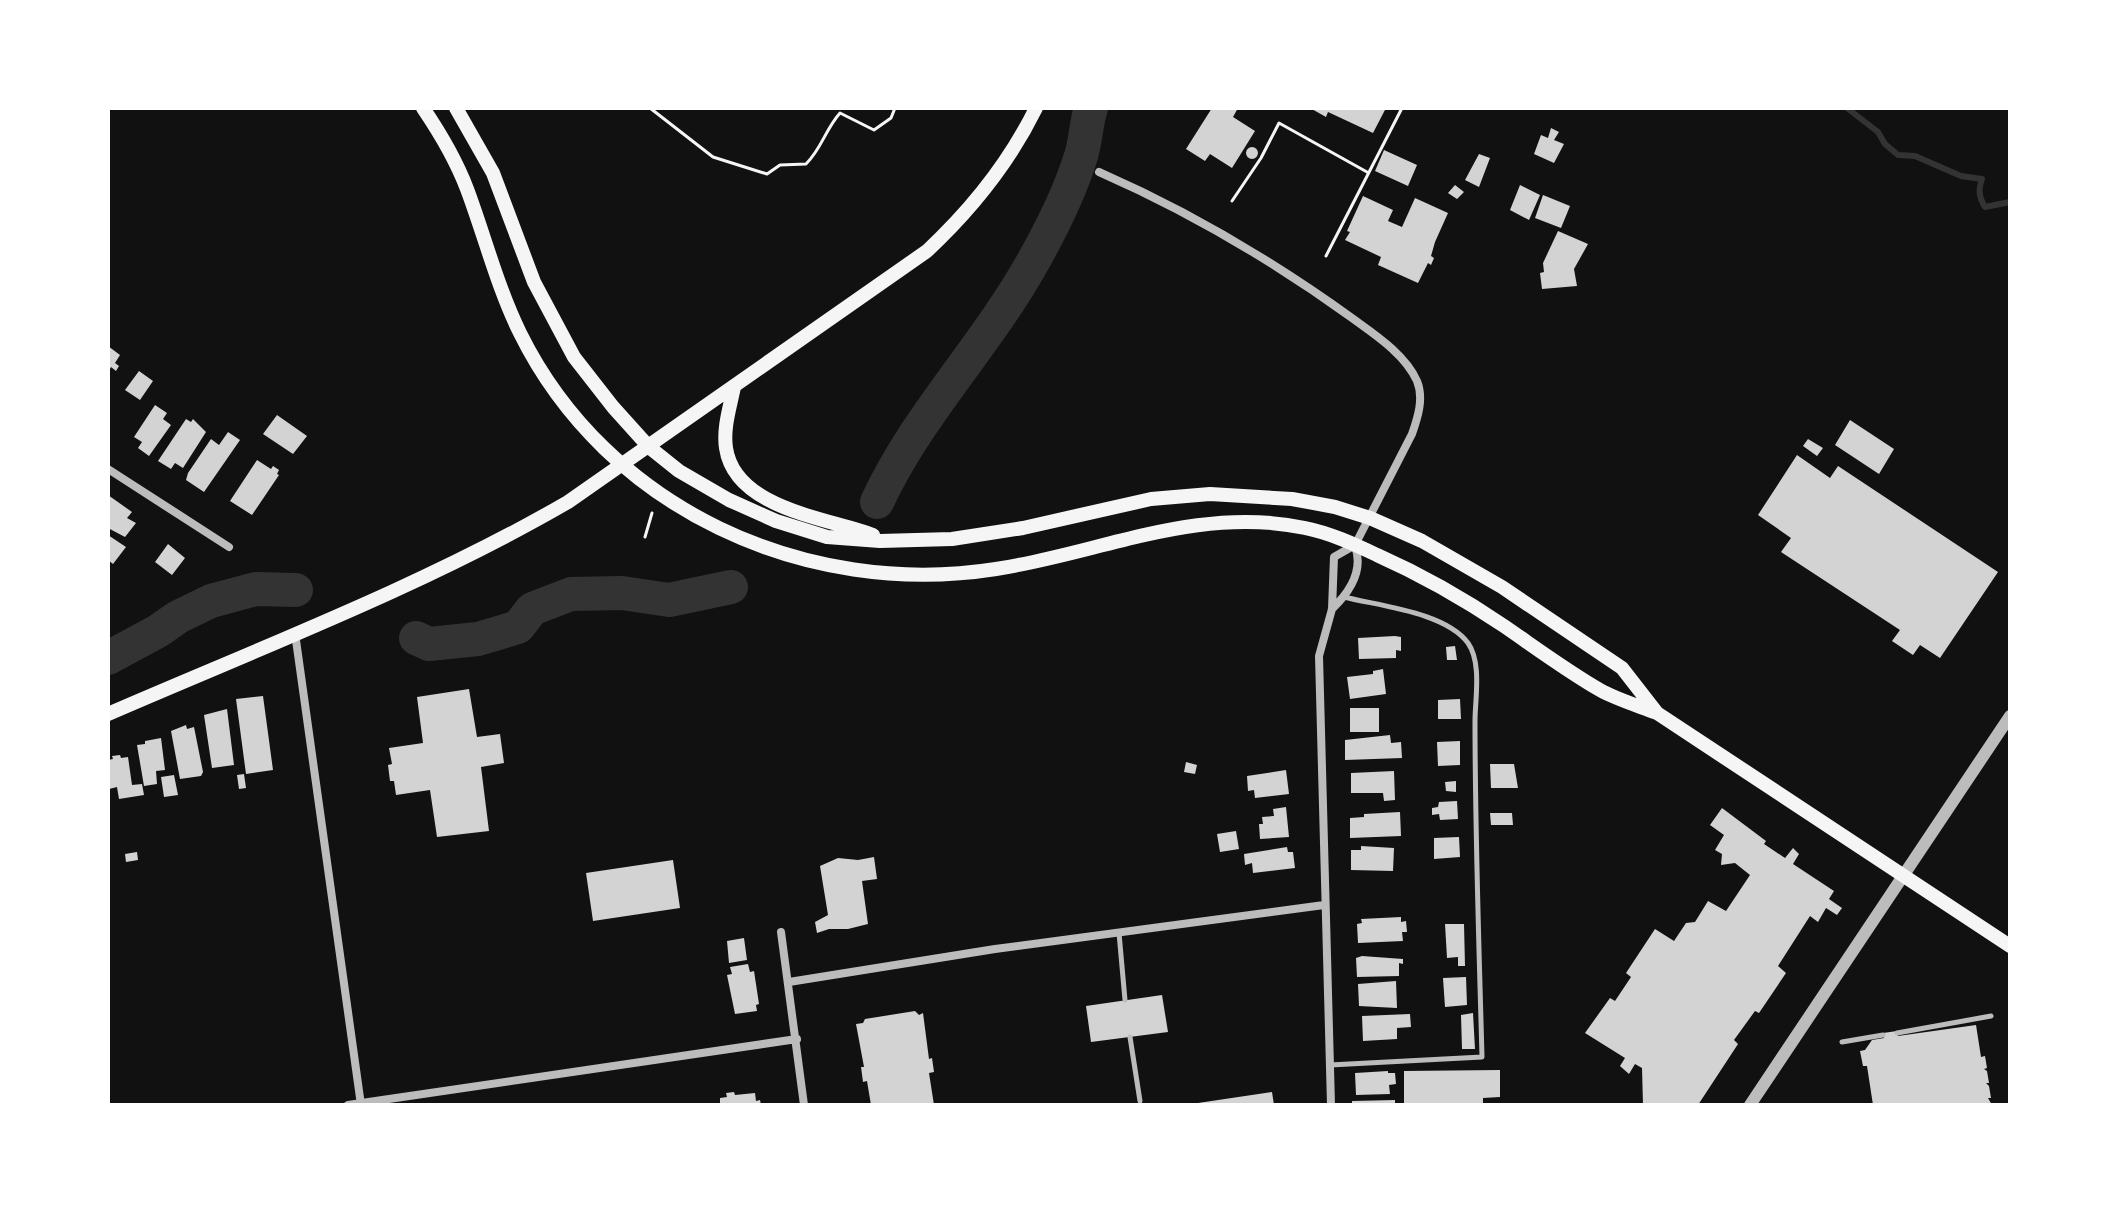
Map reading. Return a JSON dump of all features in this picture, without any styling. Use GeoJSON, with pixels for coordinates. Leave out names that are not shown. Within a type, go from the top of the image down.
{"type":"FeatureCollection","features":[{"type":"Feature","properties":{"kind":"main road"},"geometry":{"type":"LineString","coordinates":[[423,108],[457,165],[499,286],[534,358],[579,422],[671,502],[714,527],[741,541],[817,564],[912,577],[1000,569],[1202,523],[1242,521],[1307,528],[1418,573],[1604,692],[1657,713],[2010,946]]}},
{"type":"Feature","properties":{"kind":"main road"},"geometry":{"type":"LineString","coordinates":[[456,108],[493,173],[534,282],[562,338],[613,407],[649,447],[679,471],[729,500],[776,521],[827,537],[888,541],[952,539],[1023,528],[1151,499],[1210,494],[1314,503],[1370,518],[1422,541],[1502,587],[1622,668],[1657,713]]}},
{"type":"Feature","properties":{"kind":"main road"},"geometry":{"type":"LineString","coordinates":[[108,714],[458,559],[529,524],[624,464],[927,251],[988,186],[1036,108]]}},
{"type":"Feature","properties":{"kind":"main road"},"geometry":{"type":"LineString","coordinates":[[734,387],[726,428],[726,449],[731,466],[741,478],[760,495],[796,513],[888,541]]}},
{"type":"Feature","properties":{"kind":"street"},"geometry":{"type":"LineString","coordinates":[[1099,172],[1175,208],[1332,304],[1390,348],[1415,376],[1420,392],[1412,434],[1370,518],[1355,545],[1334,557],[1332,609],[1318,665],[1331,1105]]}},
{"type":"Feature","properties":{"kind":"street"},"geometry":{"type":"LineString","coordinates":[[108,469],[229,547]]}},
{"type":"Feature","properties":{"kind":"street"},"geometry":{"type":"LineString","coordinates":[[1332,609],[1344,597],[1359,567],[1355,545]]}},
{"type":"Feature","properties":{"kind":"street"},"geometry":{"type":"LineString","coordinates":[[294,633],[361,1104]]}},
{"type":"Feature","properties":{"kind":"street"},"geometry":{"type":"LineString","coordinates":[[1750,1105],[2010,716]]}},
{"type":"Feature","properties":{"kind":"street"},"geometry":{"type":"LineString","coordinates":[[789,982],[1324,905]]}},
{"type":"Feature","properties":{"kind":"street"},"geometry":{"type":"LineString","coordinates":[[781,932],[804,1105]]}},
{"type":"Feature","properties":{"kind":"street"},"geometry":{"type":"LineString","coordinates":[[348,1105],[797,1039]]}},
{"type":"Feature","properties":{"kind":"lane"},"geometry":{"type":"LineString","coordinates":[[1330,1065],[1482,1057],[1474,823],[1473,653],[1462,637],[1433,620],[1344,597]]}},
{"type":"Feature","properties":{"kind":"lane"},"geometry":{"type":"LineString","coordinates":[[1119,933],[1125,1000]]}},
{"type":"Feature","properties":{"kind":"lane"},"geometry":{"type":"LineString","coordinates":[[1897,1033],[1991,1016]]}},
{"type":"Feature","properties":{"kind":"lane"},"geometry":{"type":"LineString","coordinates":[[1842,1042],[1883,1035]]}},
{"type":"Feature","properties":{"kind":"lane"},"geometry":{"type":"LineString","coordinates":[[1130,1037],[1140,1101]]}},
{"type":"Feature","properties":{"kind":"path"},"geometry":{"type":"LineString","coordinates":[[650,108],[713,157],[767,174],[780,165],[806,164],[819,151],[830,124],[840,113],[874,130],[891,118],[895,108]]}},
{"type":"Feature","properties":{"kind":"path"},"geometry":{"type":"LineString","coordinates":[[1326,256],[1402,108]]}},
{"type":"Feature","properties":{"kind":"path"},"geometry":{"type":"LineString","coordinates":[[1232,201],[1261,158],[1279,123],[1367,172]]}},
{"type":"Feature","properties":{"kind":"path"},"geometry":{"type":"LineString","coordinates":[[645,537],[652,513]]}},
{"type":"Feature","properties":{"kind":"building"},"geometry":{"type":"Polygon","coordinates":[[[1212,108],[1238,108],[1233,117],[1255,131],[1232,168],[1210,154],[1205,161],[1186,149],[1212,108]]]}},
{"type":"Feature","properties":{"kind":"building"},"geometry":{"type":"Polygon","coordinates":[[[1310,108],[1386,108],[1373,133],[1328,112],[1326,117],[1310,108]]]}},
{"type":"Feature","properties":{"kind":"building"},"geometry":{"type":"Polygon","coordinates":[[[1551,128],[1559,132],[1554,140],[1564,144],[1554,163],[1534,154],[1541,135],[1548,138],[1551,128]]]}},
{"type":"Feature","properties":{"kind":"building"},"geometry":{"type":"Polygon","coordinates":[[[1252,147],[1258,153],[1252,159],[1246,153],[1252,147]]]}},
{"type":"Feature","properties":{"kind":"building"},"geometry":{"type":"Polygon","coordinates":[[[1384,150],[1417,165],[1408,186],[1375,171],[1384,150]]]}},
{"type":"Feature","properties":{"kind":"building"},"geometry":{"type":"Polygon","coordinates":[[[1479,154],[1490,158],[1479,187],[1465,180],[1479,154]]]}},
{"type":"Feature","properties":{"kind":"building"},"geometry":{"type":"Polygon","coordinates":[[[1455,185],[1464,192],[1457,199],[1448,193],[1455,185]]]}},
{"type":"Feature","properties":{"kind":"building"},"geometry":{"type":"Polygon","coordinates":[[[1520,185],[1540,195],[1529,220],[1510,210],[1520,185]]]}},
{"type":"Feature","properties":{"kind":"building"},"geometry":{"type":"Polygon","coordinates":[[[1543,195],[1570,206],[1561,228],[1535,218],[1543,195]]]}},
{"type":"Feature","properties":{"kind":"building"},"geometry":{"type":"Polygon","coordinates":[[[1363,196],[1393,210],[1388,221],[1402,227],[1415,198],[1448,213],[1435,242],[1431,265],[1428,263],[1418,283],[1378,265],[1381,257],[1345,240],[1363,196]]]}},
{"type":"Feature","properties":{"kind":"building"},"geometry":{"type":"Polygon","coordinates":[[[1558,231],[1588,244],[1574,269],[1577,286],[1542,289],[1540,273],[1544,272],[1543,263],[1558,231]]]}},
{"type":"Feature","properties":{"kind":"building"},"geometry":{"type":"Polygon","coordinates":[[[108,346],[120,355],[115,363],[119,366],[116,371],[111,367],[108,373],[108,346]]]}},
{"type":"Feature","properties":{"kind":"building"},"geometry":{"type":"Polygon","coordinates":[[[139,371],[153,381],[140,400],[125,390],[139,371]]]}},
{"type":"Feature","properties":{"kind":"building"},"geometry":{"type":"Polygon","coordinates":[[[155,405],[167,413],[163,419],[171,425],[149,456],[138,448],[142,442],[134,437],[155,405]]]}},
{"type":"Feature","properties":{"kind":"building"},"geometry":{"type":"Polygon","coordinates":[[[277,415],[307,436],[293,454],[263,434],[277,415]]]}},
{"type":"Feature","properties":{"kind":"building"},"geometry":{"type":"Polygon","coordinates":[[[186,419],[191,422],[193,419],[206,432],[183,468],[175,463],[171,469],[158,461],[186,419]]]}},
{"type":"Feature","properties":{"kind":"building"},"geometry":{"type":"Polygon","coordinates":[[[1850,420],[1894,449],[1879,474],[1835,445],[1850,420]]]}},
{"type":"Feature","properties":{"kind":"building"},"geometry":{"type":"Polygon","coordinates":[[[228,432],[240,440],[204,492],[186,480],[188,473],[211,439],[219,445],[228,432]]]}},
{"type":"Feature","properties":{"kind":"building"},"geometry":{"type":"Polygon","coordinates":[[[1808,439],[1823,448],[1817,456],[1803,446],[1808,439]]]}},
{"type":"Feature","properties":{"kind":"building"},"geometry":{"type":"Polygon","coordinates":[[[1797,455],[1830,478],[1838,466],[1998,572],[1940,658],[1920,645],[1913,655],[1892,641],[1900,630],[1781,552],[1791,538],[1758,515],[1797,455]]]}},
{"type":"Feature","properties":{"kind":"building"},"geometry":{"type":"Polygon","coordinates":[[[257,460],[271,469],[273,466],[279,470],[279,475],[252,515],[230,501],[257,460]]]}},
{"type":"Feature","properties":{"kind":"building"},"geometry":{"type":"Polygon","coordinates":[[[108,495],[132,512],[127,518],[136,523],[125,537],[108,528],[108,495]]]}},
{"type":"Feature","properties":{"kind":"building"},"geometry":{"type":"Polygon","coordinates":[[[108,535],[126,547],[113,564],[108,560],[108,535]]]}},
{"type":"Feature","properties":{"kind":"building"},"geometry":{"type":"Polygon","coordinates":[[[168,544],[185,558],[172,575],[155,562],[168,544]]]}},
{"type":"Feature","properties":{"kind":"building"},"geometry":{"type":"Polygon","coordinates":[[[1401,637],[1401,651],[1396,650],[1396,658],[1359,659],[1358,638],[1401,637]]]}},
{"type":"Feature","properties":{"kind":"building"},"geometry":{"type":"Polygon","coordinates":[[[1455,646],[1457,660],[1447,660],[1446,647],[1455,646]]]}},
{"type":"Feature","properties":{"kind":"building"},"geometry":{"type":"Polygon","coordinates":[[[1383,669],[1386,694],[1350,699],[1347,677],[1373,674],[1373,671],[1383,669]]]}},
{"type":"Feature","properties":{"kind":"building"},"geometry":{"type":"Polygon","coordinates":[[[469,689],[477,737],[500,734],[504,763],[481,767],[489,831],[437,837],[430,790],[396,795],[394,781],[390,781],[388,765],[392,764],[389,748],[423,743],[417,697],[469,689]]]}},
{"type":"Feature","properties":{"kind":"building"},"geometry":{"type":"Polygon","coordinates":[[[263,696],[273,770],[246,774],[236,699],[263,696]]]}},
{"type":"Feature","properties":{"kind":"building"},"geometry":{"type":"Polygon","coordinates":[[[1460,699],[1461,719],[1438,719],[1438,700],[1460,699]]]}},
{"type":"Feature","properties":{"kind":"building"},"geometry":{"type":"Polygon","coordinates":[[[1350,708],[1379,708],[1379,732],[1350,732],[1350,708]]]}},
{"type":"Feature","properties":{"kind":"building"},"geometry":{"type":"Polygon","coordinates":[[[227,709],[234,765],[212,768],[204,715],[227,709]]]}},
{"type":"Feature","properties":{"kind":"building"},"geometry":{"type":"Polygon","coordinates":[[[186,725],[187,729],[194,727],[203,772],[201,776],[180,779],[171,731],[186,725]]]}},
{"type":"Feature","properties":{"kind":"building"},"geometry":{"type":"Polygon","coordinates":[[[1390,735],[1391,743],[1401,742],[1402,758],[1345,760],[1345,740],[1390,735]]]}},
{"type":"Feature","properties":{"kind":"building"},"geometry":{"type":"Polygon","coordinates":[[[161,738],[165,770],[156,771],[157,784],[144,786],[137,745],[161,738]]]}},
{"type":"Feature","properties":{"kind":"building"},"geometry":{"type":"Polygon","coordinates":[[[1460,741],[1460,765],[1438,766],[1437,742],[1460,741]]]}},
{"type":"Feature","properties":{"kind":"building"},"geometry":{"type":"Polygon","coordinates":[[[120,755],[121,758],[128,757],[132,785],[142,784],[144,795],[119,799],[117,787],[109,789],[108,760],[120,755]]]}},
{"type":"Feature","properties":{"kind":"building"},"geometry":{"type":"Polygon","coordinates":[[[1186,762],[1197,765],[1195,774],[1184,772],[1186,762]]]}},
{"type":"Feature","properties":{"kind":"building"},"geometry":{"type":"Polygon","coordinates":[[[1490,764],[1514,764],[1518,788],[1491,788],[1490,764]]]}},
{"type":"Feature","properties":{"kind":"building"},"geometry":{"type":"Polygon","coordinates":[[[1286,770],[1289,794],[1255,798],[1254,790],[1248,791],[1247,776],[1286,770]]]}},
{"type":"Feature","properties":{"kind":"building"},"geometry":{"type":"Polygon","coordinates":[[[1394,771],[1395,800],[1384,801],[1383,793],[1351,793],[1351,773],[1394,771]]]}},
{"type":"Feature","properties":{"kind":"building"},"geometry":{"type":"Polygon","coordinates":[[[244,774],[246,788],[239,789],[237,775],[244,774]]]}},
{"type":"Feature","properties":{"kind":"building"},"geometry":{"type":"Polygon","coordinates":[[[174,775],[178,795],[164,797],[161,777],[174,775]]]}},
{"type":"Feature","properties":{"kind":"building"},"geometry":{"type":"Polygon","coordinates":[[[1456,781],[1456,792],[1446,791],[1445,782],[1456,781]]]}},
{"type":"Feature","properties":{"kind":"building"},"geometry":{"type":"Polygon","coordinates":[[[1457,801],[1458,819],[1440,820],[1439,814],[1432,815],[1432,808],[1438,807],[1439,802],[1457,801]]]}},
{"type":"Feature","properties":{"kind":"building"},"geometry":{"type":"Polygon","coordinates":[[[1286,807],[1289,837],[1260,839],[1262,817],[1274,816],[1273,809],[1286,807]]]}},
{"type":"Feature","properties":{"kind":"building"},"geometry":{"type":"Polygon","coordinates":[[[1722,808],[1785,858],[1793,848],[1799,854],[1793,864],[1834,891],[1829,899],[1842,908],[1837,915],[1826,908],[1818,922],[1810,916],[1778,966],[1786,973],[1759,1013],[1755,1011],[1734,1040],[1738,1044],[1698,1105],[1643,1105],[1642,1068],[1635,1064],[1629,1074],[1620,1066],[1625,1058],[1585,1033],[1610,998],[1615,1001],[1631,977],[1626,973],[1655,929],[1674,941],[1686,923],[1695,922],[1708,901],[1726,911],[1750,875],[1735,863],[1721,865],[1722,854],[1715,850],[1724,835],[1710,825],[1722,808]]]}},
{"type":"Feature","properties":{"kind":"building"},"geometry":{"type":"Polygon","coordinates":[[[1400,812],[1401,836],[1350,838],[1350,818],[1400,812]]]}},
{"type":"Feature","properties":{"kind":"building"},"geometry":{"type":"Polygon","coordinates":[[[1490,813],[1512,813],[1513,825],[1491,825],[1490,813]]]}},
{"type":"Feature","properties":{"kind":"building"},"geometry":{"type":"Polygon","coordinates":[[[1236,831],[1239,849],[1220,852],[1217,834],[1236,831]]]}},
{"type":"Feature","properties":{"kind":"building"},"geometry":{"type":"Polygon","coordinates":[[[1459,837],[1460,857],[1434,859],[1434,838],[1459,837]]]}},
{"type":"Feature","properties":{"kind":"building"},"geometry":{"type":"Polygon","coordinates":[[[1361,846],[1394,848],[1393,871],[1351,870],[1351,850],[1361,850],[1361,846]]]}},
{"type":"Feature","properties":{"kind":"building"},"geometry":{"type":"Polygon","coordinates":[[[1287,847],[1288,852],[1293,852],[1295,868],[1253,873],[1252,863],[1245,865],[1244,854],[1287,847]]]}},
{"type":"Feature","properties":{"kind":"building"},"geometry":{"type":"Polygon","coordinates":[[[137,852],[138,860],[126,862],[125,854],[137,852]]]}},
{"type":"Feature","properties":{"kind":"building"},"geometry":{"type":"Polygon","coordinates":[[[874,857],[877,879],[862,881],[868,924],[817,933],[815,922],[828,915],[820,866],[838,858],[858,860],[874,857]]]}},
{"type":"Feature","properties":{"kind":"building"},"geometry":{"type":"Polygon","coordinates":[[[673,860],[680,908],[593,921],[586,873],[673,860]]]}},
{"type":"Feature","properties":{"kind":"building"},"geometry":{"type":"Polygon","coordinates":[[[1401,917],[1401,922],[1406,921],[1407,932],[1402,932],[1403,941],[1358,943],[1357,924],[1362,923],[1361,919],[1401,917]]]}},
{"type":"Feature","properties":{"kind":"building"},"geometry":{"type":"Polygon","coordinates":[[[1445,924],[1464,924],[1465,966],[1458,966],[1458,957],[1447,958],[1445,924]]]}},
{"type":"Feature","properties":{"kind":"building"},"geometry":{"type":"Polygon","coordinates":[[[744,938],[747,960],[729,963],[727,941],[744,938]]]}},
{"type":"Feature","properties":{"kind":"building"},"geometry":{"type":"Polygon","coordinates":[[[1356,958],[1403,959],[1403,964],[1399,963],[1399,976],[1357,977],[1356,958]]]}},
{"type":"Feature","properties":{"kind":"building"},"geometry":{"type":"Polygon","coordinates":[[[748,964],[750,972],[754,971],[759,1004],[756,1005],[757,1011],[735,1014],[727,975],[732,974],[730,967],[748,964]]]}},
{"type":"Feature","properties":{"kind":"building"},"geometry":{"type":"Polygon","coordinates":[[[1466,977],[1467,1005],[1445,1007],[1443,978],[1466,977]]]}},
{"type":"Feature","properties":{"kind":"building"},"geometry":{"type":"Polygon","coordinates":[[[1396,981],[1397,1008],[1359,1006],[1358,984],[1396,981]]]}},
{"type":"Feature","properties":{"kind":"building"},"geometry":{"type":"Polygon","coordinates":[[[1162,995],[1168,1032],[1091,1042],[1086,1006],[1162,995]]]}},
{"type":"Feature","properties":{"kind":"building"},"geometry":{"type":"Polygon","coordinates":[[[915,1011],[919,1015],[923,1013],[929,1059],[932,1058],[934,1072],[929,1073],[934,1105],[871,1105],[867,1081],[863,1082],[861,1067],[864,1067],[856,1024],[863,1023],[865,1019],[915,1011]]]}},
{"type":"Feature","properties":{"kind":"building"},"geometry":{"type":"Polygon","coordinates":[[[1473,1013],[1475,1049],[1462,1049],[1461,1015],[1473,1013]]]}},
{"type":"Feature","properties":{"kind":"building"},"geometry":{"type":"Polygon","coordinates":[[[1410,1014],[1411,1027],[1397,1028],[1397,1039],[1363,1041],[1362,1016],[1410,1014]]]}},
{"type":"Feature","properties":{"kind":"building"},"geometry":{"type":"Polygon","coordinates":[[[1976,1025],[1981,1057],[1985,1056],[1987,1068],[1984,1069],[1989,1083],[1986,1083],[1991,1098],[1988,1098],[1992,1105],[1873,1105],[1867,1066],[1863,1066],[1860,1051],[1865,1050],[1872,1040],[1884,1038],[1883,1033],[1897,1031],[1898,1036],[1976,1025]]]}},
{"type":"Feature","properties":{"kind":"building"},"geometry":{"type":"Polygon","coordinates":[[[1500,1070],[1500,1097],[1483,1098],[1483,1105],[1404,1105],[1404,1071],[1500,1070]]]}},
{"type":"Feature","properties":{"kind":"building"},"geometry":{"type":"Polygon","coordinates":[[[1355,1073],[1395,1073],[1396,1084],[1389,1085],[1390,1094],[1356,1095],[1355,1073]]]}},
{"type":"Feature","properties":{"kind":"building"},"geometry":{"type":"Polygon","coordinates":[[[734,1092],[735,1095],[755,1093],[756,1101],[760,1100],[761,1105],[720,1105],[720,1098],[734,1092]]]}},
{"type":"Feature","properties":{"kind":"building"},"geometry":{"type":"Polygon","coordinates":[[[1272,1092],[1274,1105],[1198,1105],[1198,1103],[1272,1092]]]}},
{"type":"Feature","properties":{"kind":"building"},"geometry":{"type":"Polygon","coordinates":[[[1395,1100],[1395,1105],[1352,1105],[1352,1101],[1395,1100]]]}},
{"type":"Feature","properties":{"kind":"waterway"},"geometry":{"type":"LineString","coordinates":[[877,502],[911,441],[1012,297],[1037,254],[1076,171],[1091,108]]}},
{"type":"Feature","properties":{"kind":"waterway"},"geometry":{"type":"LineString","coordinates":[[1847,108],[1878,132],[1885,144],[1898,155],[1915,156],[1961,176],[1982,179],[1980,193],[1985,207],[2010,202]]}},
{"type":"Feature","properties":{"kind":"waterway"},"geometry":{"type":"LineString","coordinates":[[416,638],[429,644],[478,639],[518,627],[532,609],[571,594],[622,593],[669,600],[731,587]]}},
{"type":"Feature","properties":{"kind":"waterway"},"geometry":{"type":"LineString","coordinates":[[108,658],[211,601],[256,589],[296,590]]}}]}
